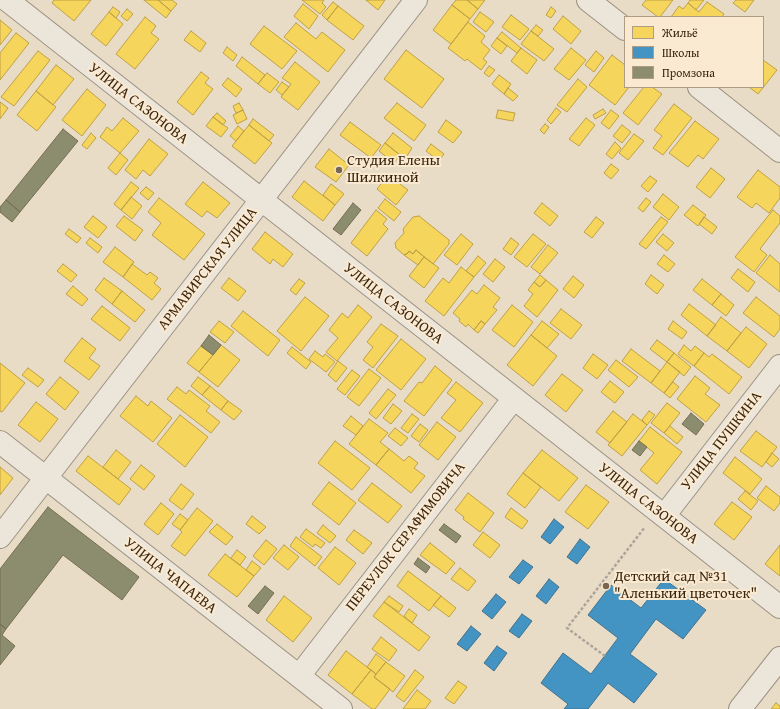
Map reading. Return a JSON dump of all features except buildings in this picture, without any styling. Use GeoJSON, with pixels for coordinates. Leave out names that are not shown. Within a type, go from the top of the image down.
{"type":"FeatureCollection","features":[{"type":"Feature","properties":{"kind":"street","name":"УЛИЦА САЗОНОВА"},"geometry":{"type":"LineString","coordinates":[[7,0],[261,201],[780,607]]}},
{"type":"Feature","properties":{"kind":"street","name":"АРМАВИРСКАЯ УЛИЦА"},"geometry":{"type":"LineString","coordinates":[[0,537],[416,0]]}},
{"type":"Feature","properties":{"kind":"street"},"geometry":{"type":"LineString","coordinates":[[588,0],[624,28]]}},
{"type":"Feature","properties":{"kind":"street"},"geometry":{"type":"LineString","coordinates":[[700,88],[780,151]]}},
{"type":"Feature","properties":{"kind":"street","name":"УЛИЦА ПУШКИНА"},"geometry":{"type":"LineString","coordinates":[[661,514],[780,366]]}},
{"type":"Feature","properties":{"kind":"street","name":"ПЕРЕУЛОК СЕРАФИМОВИЧА"},"geometry":{"type":"LineString","coordinates":[[299,676],[514,398]]}},
{"type":"Feature","properties":{"kind":"street","name":"УЛИЦА ЧАПАЕВА"},"geometry":{"type":"LineString","coordinates":[[0,442],[341,709]]}},
{"type":"Feature","properties":{"kind":"street"},"geometry":{"type":"LineString","coordinates":[[740,709],[780,658]]}},
{"type":"Feature","properties":{"kind":"path"},"geometry":{"type":"LineString","coordinates":[[605,656],[567,628],[661,514]]}},
{"type":"Feature","properties":{"kind":"place","name":"Студия Елены Шилкиной"},"geometry":{"type":"Point","coordinates":[339,170]}},
{"type":"Feature","properties":{"kind":"place","name":"Детский сад №31 \"Аленький цветочек\""},"geometry":{"type":"Point","coordinates":[606,586]}}]}
